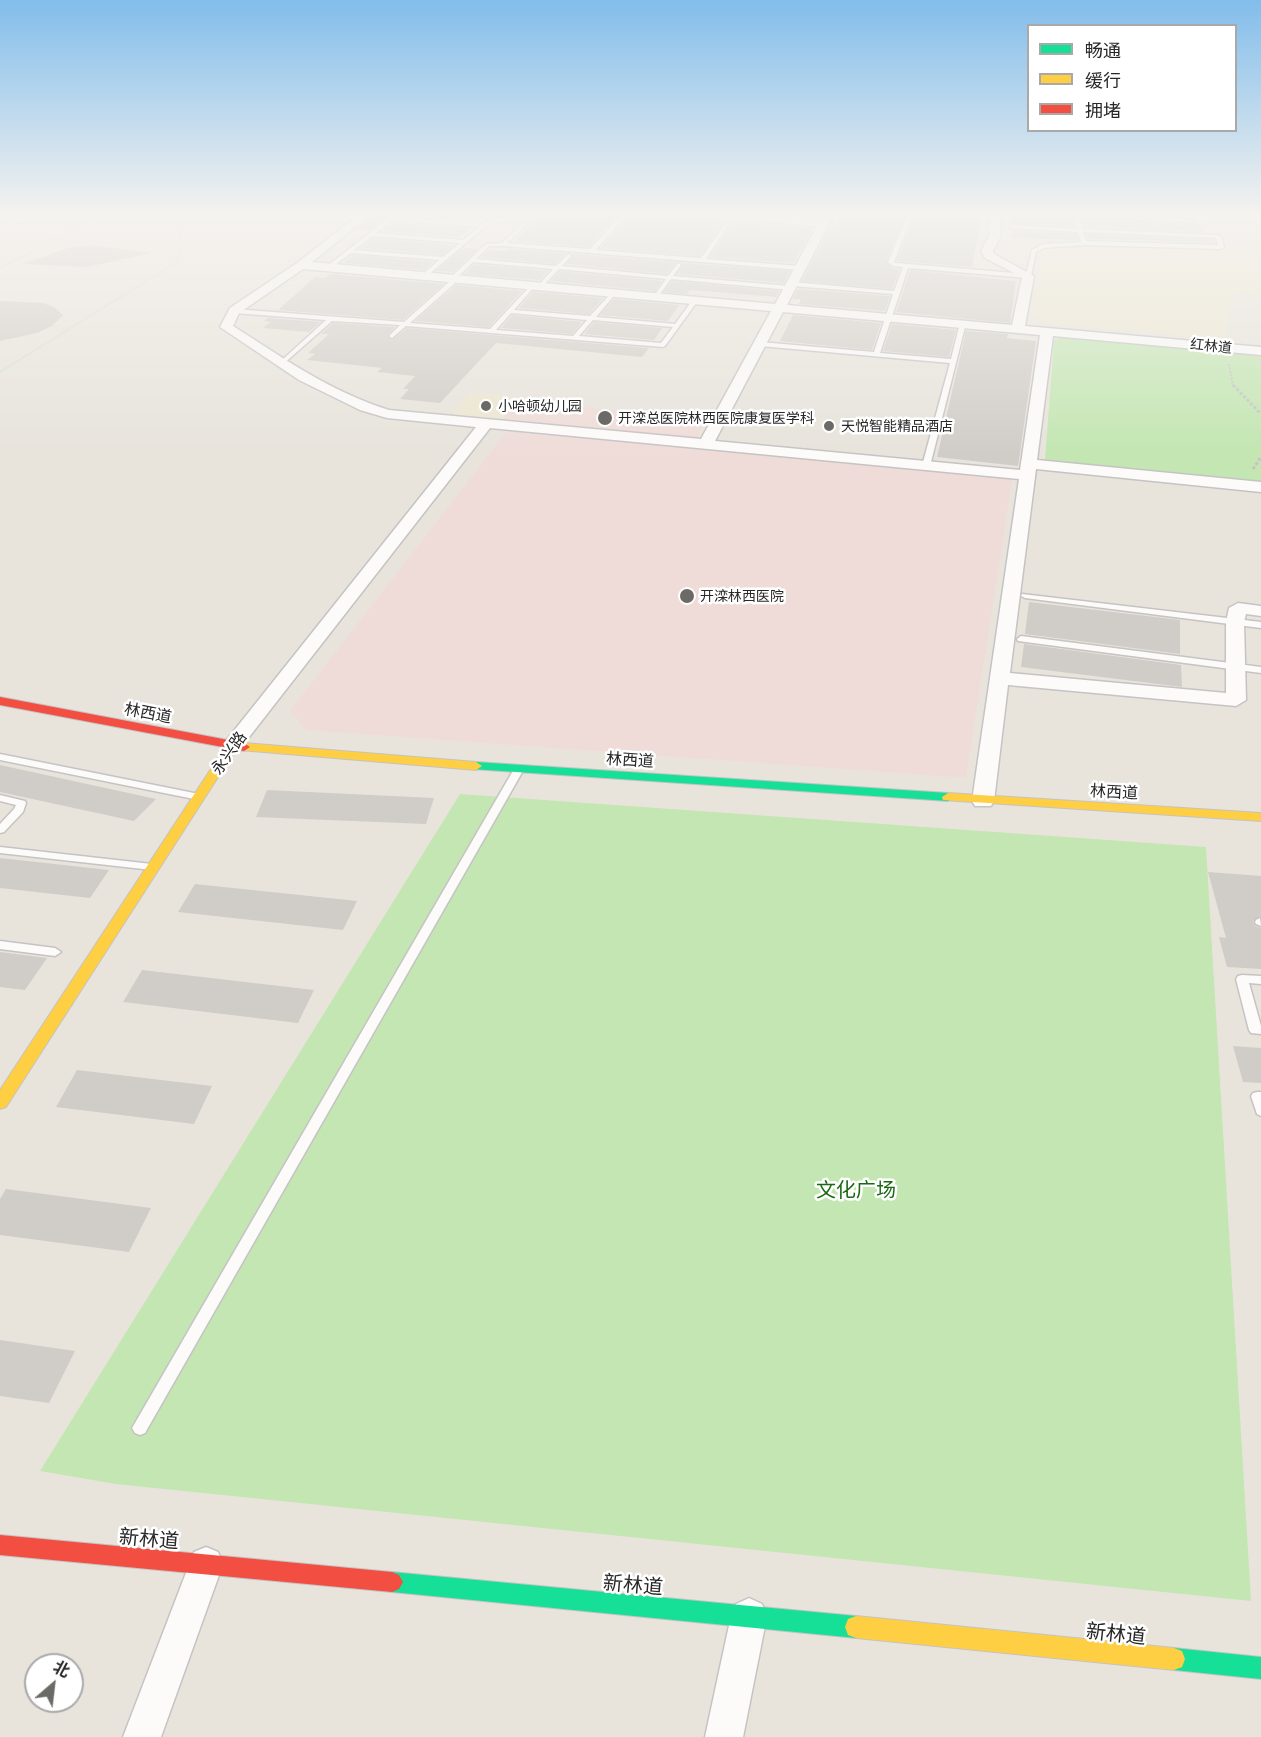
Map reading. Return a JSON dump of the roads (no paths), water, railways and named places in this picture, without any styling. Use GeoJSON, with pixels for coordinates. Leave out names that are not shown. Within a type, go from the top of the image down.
{"type":"FeatureCollection","features":[{"type":"Feature","properties":{"kind":"main road","name":"林西道"},"geometry":{"type":"LineString","coordinates":[[0,701],[232,746],[519,769],[982,801],[1261,817]]}},
{"type":"Feature","properties":{"kind":"main road","name":"永兴路"},"geometry":{"type":"LineString","coordinates":[[0,1103],[232,746]]}},
{"type":"Feature","properties":{"kind":"main road","name":"新林道"},"geometry":{"type":"LineString","coordinates":[[0,1545],[750,1616],[1261,1668]]}},
{"type":"Feature","properties":{"kind":"street"},"geometry":{"type":"LineString","coordinates":[[260,293],[234,311],[226,327],[334,396],[360,407],[387,414],[926,466],[1028,470],[1261,487]]}},
{"type":"Feature","properties":{"kind":"street","name":"红林道"},"geometry":{"type":"LineString","coordinates":[[625,293],[1261,351]]}},
{"type":"Feature","properties":{"kind":"street"},"geometry":{"type":"LineString","coordinates":[[706,444],[787,293]]}},
{"type":"Feature","properties":{"kind":"street"},"geometry":{"type":"LineString","coordinates":[[1018,328],[1025,293]]}},
{"type":"Feature","properties":{"kind":"street"},"geometry":{"type":"LineString","coordinates":[[982,801],[1047,330]]}},
{"type":"Feature","properties":{"kind":"street","name":"永兴路"},"geometry":{"type":"LineString","coordinates":[[232,746],[486,424]]}},
{"type":"Feature","properties":{"kind":"street"},"geometry":{"type":"LineString","coordinates":[[998,678],[1236,700],[1234,622],[1238,608],[1261,610]]}},
{"type":"Feature","properties":{"kind":"street"},"geometry":{"type":"LineString","coordinates":[[142,1737],[206,1564]]}},
{"type":"Feature","properties":{"kind":"street"},"geometry":{"type":"LineString","coordinates":[[724,1737],[750,1616]]}},
{"type":"Feature","properties":{"kind":"lane"},"geometry":{"type":"LineString","coordinates":[[392,336],[440,293]]}},
{"type":"Feature","properties":{"kind":"lane"},"geometry":{"type":"LineString","coordinates":[[492,330],[528,293]]}},
{"type":"Feature","properties":{"kind":"lane"},"geometry":{"type":"LineString","coordinates":[[575,337],[613,293]]}},
{"type":"Feature","properties":{"kind":"lane"},"geometry":{"type":"LineString","coordinates":[[876,354],[897,293]]}},
{"type":"Feature","properties":{"kind":"lane"},"geometry":{"type":"LineString","coordinates":[[234,311],[663,345],[696,299]]}},
{"type":"Feature","properties":{"kind":"lane"},"geometry":{"type":"LineString","coordinates":[[509,311],[677,326]]}},
{"type":"Feature","properties":{"kind":"lane"},"geometry":{"type":"LineString","coordinates":[[282,363],[331,319]]}},
{"type":"Feature","properties":{"kind":"lane"},"geometry":{"type":"LineString","coordinates":[[926,466],[963,323]]}},
{"type":"Feature","properties":{"kind":"lane"},"geometry":{"type":"LineString","coordinates":[[760,344],[953,361]]}},
{"type":"Feature","properties":{"kind":"lane"},"geometry":{"type":"LineString","coordinates":[[1025,596],[1261,625]]}},
{"type":"Feature","properties":{"kind":"lane"},"geometry":{"type":"LineString","coordinates":[[1021,639],[1261,670]]}},
{"type":"Feature","properties":{"kind":"lane"},"geometry":{"type":"LineString","coordinates":[[0,758],[199,797]]}},
{"type":"Feature","properties":{"kind":"lane"},"geometry":{"type":"LineString","coordinates":[[140,1428],[519,769]]}},
{"type":"Feature","properties":{"kind":"lane"},"geometry":{"type":"LineString","coordinates":[[0,798],[21,803],[19,810],[0,830]]}},
{"type":"Feature","properties":{"kind":"lane"},"geometry":{"type":"LineString","coordinates":[[0,850],[153,867]]}},
{"type":"Feature","properties":{"kind":"lane"},"geometry":{"type":"LineString","coordinates":[[0,945],[55,952]]}},
{"type":"Feature","properties":{"kind":"lane"},"geometry":{"type":"LineString","coordinates":[[1261,980],[1242,979],[1254,1030],[1261,1030]]}},
{"type":"Feature","properties":{"kind":"lane"},"geometry":{"type":"LineString","coordinates":[[1261,1097],[1257,1096],[1261,1111]]}},
{"type":"Feature","properties":{"kind":"railway"},"geometry":{"type":"LineString","coordinates":[[0,372],[127,293]]}},
{"type":"Feature","properties":{"kind":"place","name":"小哈顿幼儿园"},"geometry":{"type":"Point","coordinates":[486,406]}},
{"type":"Feature","properties":{"kind":"place","name":"开滦总医院林西医院康复医学科"},"geometry":{"type":"Point","coordinates":[605,418]}},
{"type":"Feature","properties":{"kind":"place","name":"天悦智能精品酒店"},"geometry":{"type":"Point","coordinates":[829,426]}},
{"type":"Feature","properties":{"kind":"place","name":"开滦林西医院"},"geometry":{"type":"Point","coordinates":[687,596]}},
{"type":"Feature","properties":{"kind":"park label","name":"文化广场"},"geometry":{"type":"Point","coordinates":[856,1190]}}]}
